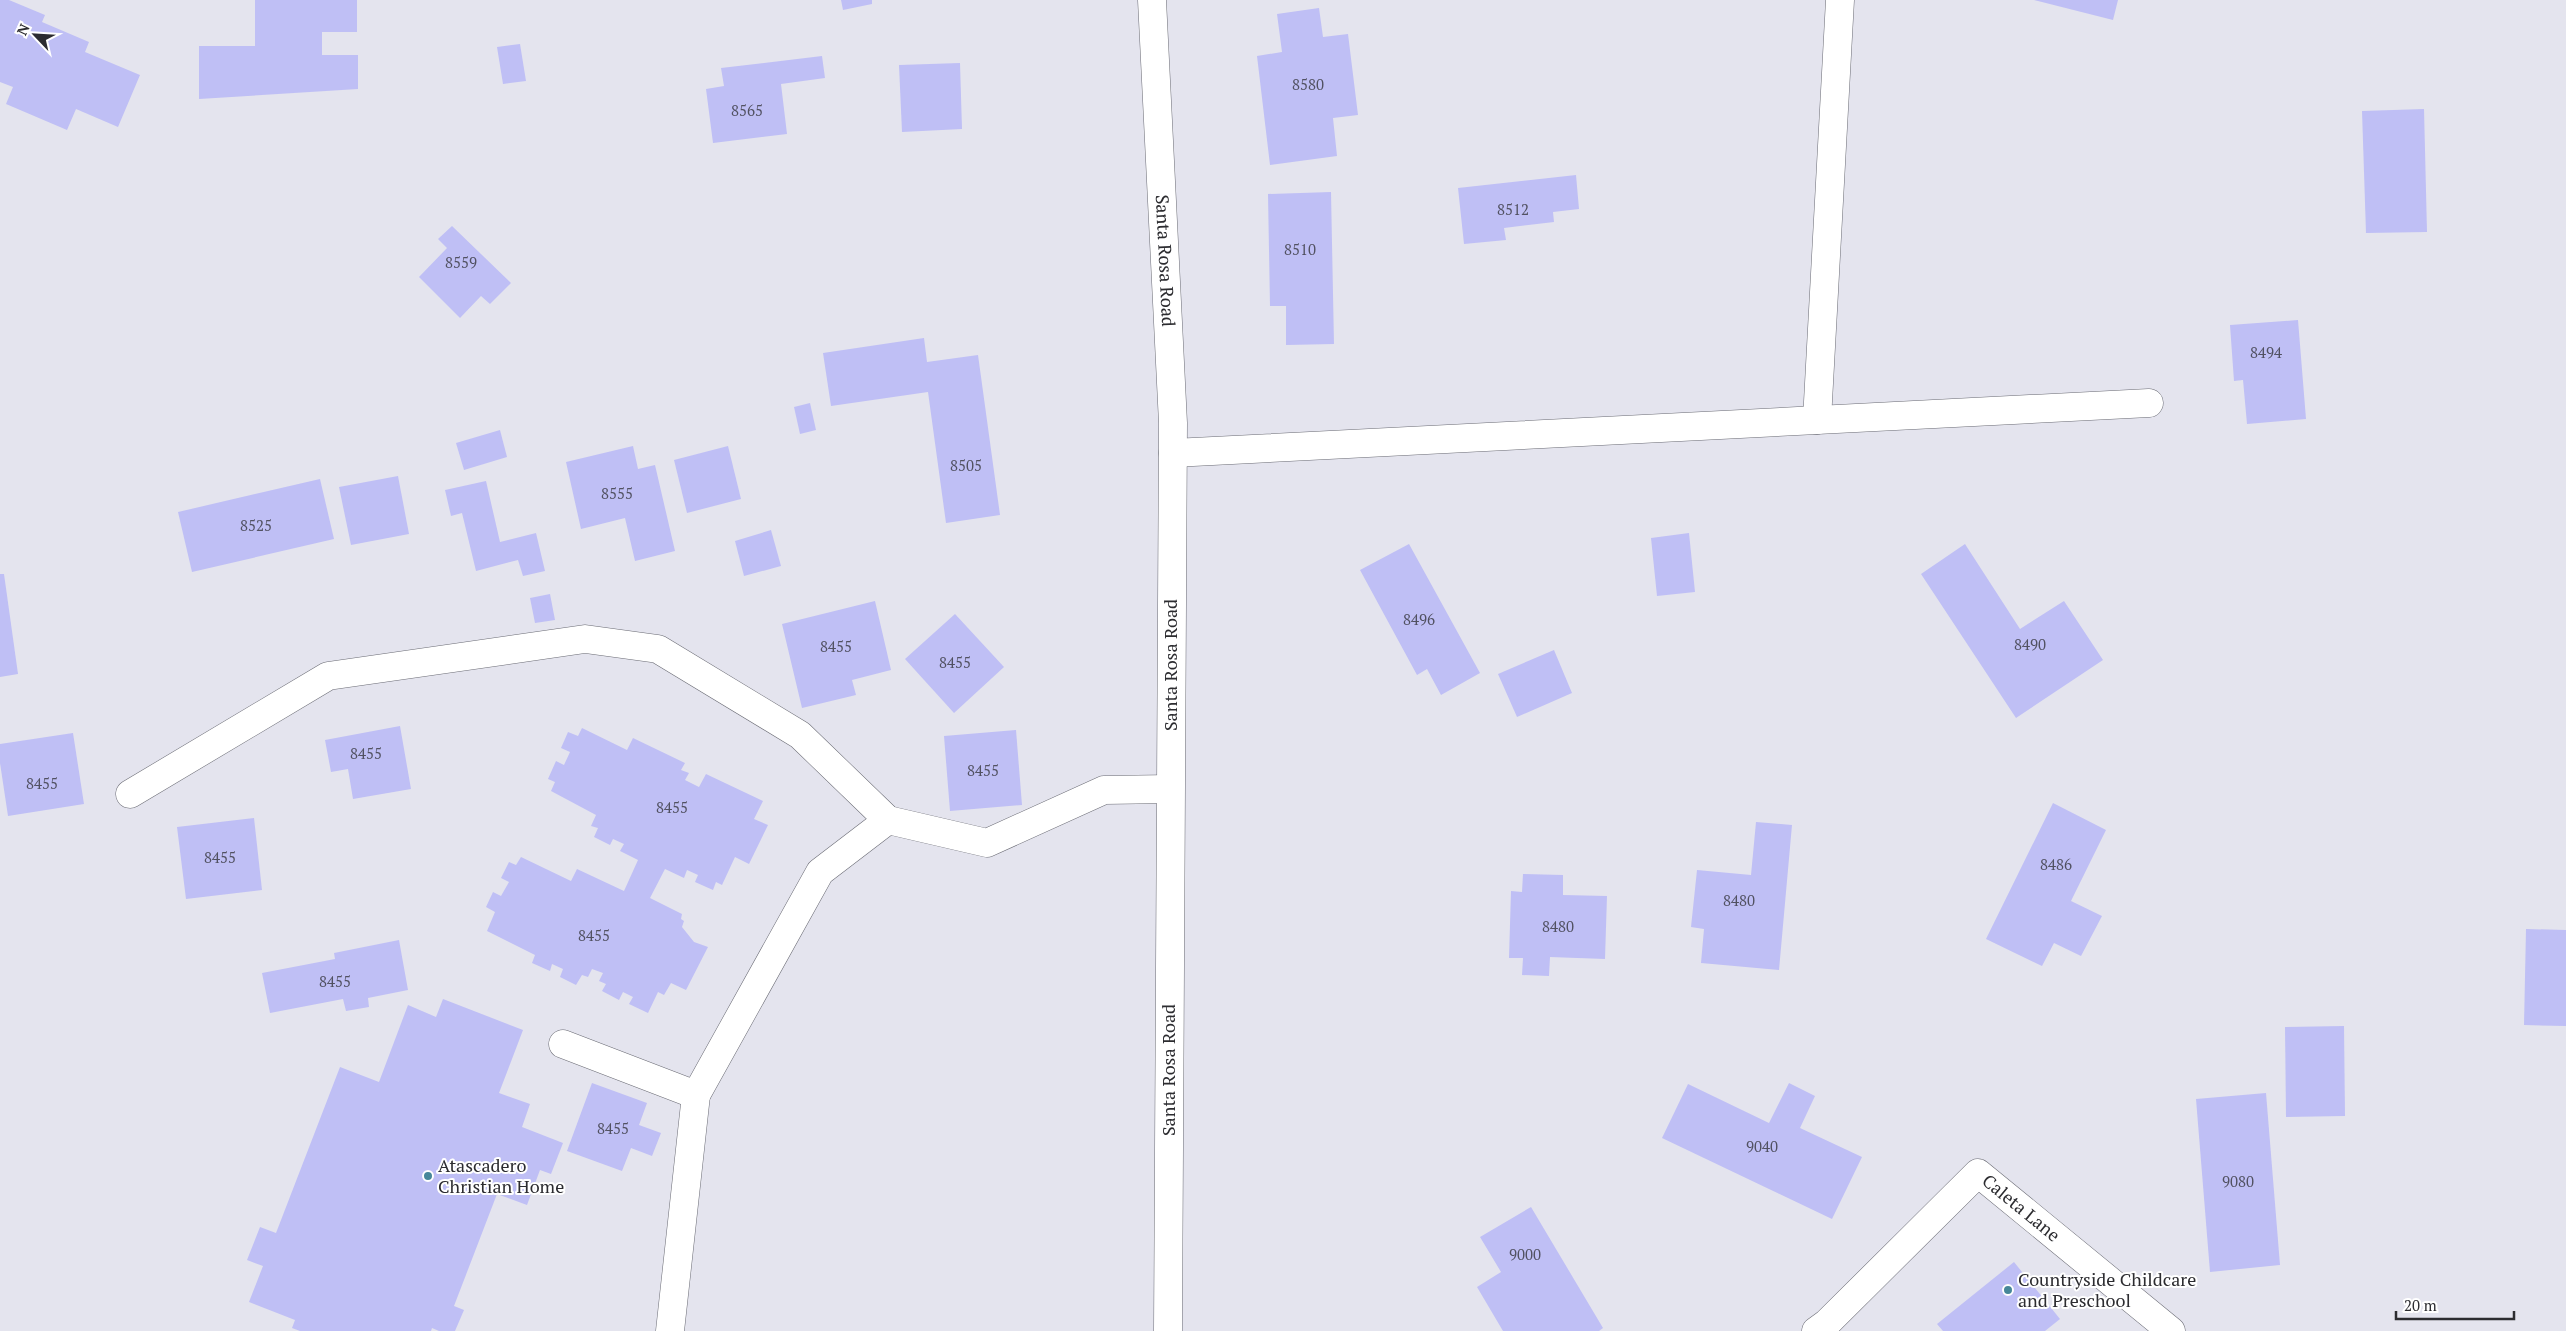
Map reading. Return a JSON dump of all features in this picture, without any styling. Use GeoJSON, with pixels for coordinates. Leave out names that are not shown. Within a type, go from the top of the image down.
{"type":"FeatureCollection","features":[{"type":"Feature","properties":{"kind":"street","name":"Santa Rosa Road"},"geometry":{"type":"LineString","coordinates":[[1152,0],[1173,453],[1168,1331]]}},
{"type":"Feature","properties":{"kind":"street"},"geometry":{"type":"LineString","coordinates":[[1817,420],[1840,0]]}},
{"type":"Feature","properties":{"kind":"street"},"geometry":{"type":"LineString","coordinates":[[1173,453],[2150,403]]}},
{"type":"Feature","properties":{"kind":"street"},"geometry":{"type":"LineString","coordinates":[[130,794],[328,676],[585,639],[658,649],[800,735],[888,820],[987,842],[1104,790],[1170,789]]}},
{"type":"Feature","properties":{"kind":"street"},"geometry":{"type":"LineString","coordinates":[[670,1331],[696,1096],[820,872],[888,820]]}},
{"type":"Feature","properties":{"kind":"street"},"geometry":{"type":"LineString","coordinates":[[563,1044],[696,1096]]}},
{"type":"Feature","properties":{"kind":"street","name":"Caleta Lane"},"geometry":{"type":"LineString","coordinates":[[1816,1331],[1827,1323],[1978,1173],[2171,1331]]}},
{"type":"Feature","properties":{"kind":"building"},"geometry":{"type":"Polygon","coordinates":[[[0,0],[9,0],[45,15],[42,22],[89,42],[85,52],[140,75],[118,127],[76,109],[67,130],[6,104],[13,87],[0,82],[0,0]]]}},
{"type":"Feature","properties":{"kind":"building"},"geometry":{"type":"Polygon","coordinates":[[[255,0],[357,0],[357,32],[322,32],[322,55],[358,55],[358,89],[199,99],[199,46],[255,46],[255,0]]]}},
{"type":"Feature","properties":{"kind":"building"},"geometry":{"type":"Polygon","coordinates":[[[841,0],[872,0],[872,4],[843,10],[841,0]]]}},
{"type":"Feature","properties":{"kind":"building"},"geometry":{"type":"Polygon","coordinates":[[[2034,0],[2118,0],[2113,20],[2034,0]]]}},
{"type":"Feature","properties":{"kind":"building"},"geometry":{"type":"Polygon","coordinates":[[[1319,8],[1323,37],[1348,34],[1358,115],[1333,118],[1337,156],[1270,165],[1257,56],[1282,52],[1277,14],[1319,8]]]}},
{"type":"Feature","properties":{"kind":"building"},"geometry":{"type":"Polygon","coordinates":[[[520,44],[526,81],[503,84],[497,47],[520,44]]]}},
{"type":"Feature","properties":{"kind":"building"},"geometry":{"type":"Polygon","coordinates":[[[822,56],[825,78],[781,84],[787,134],[713,143],[706,89],[724,86],[721,68],[822,56]]]}},
{"type":"Feature","properties":{"kind":"building"},"geometry":{"type":"Polygon","coordinates":[[[960,63],[962,129],[902,132],[899,65],[960,63]]]}},
{"type":"Feature","properties":{"kind":"building"},"geometry":{"type":"Polygon","coordinates":[[[2424,109],[2427,232],[2366,233],[2362,111],[2424,109]]]}},
{"type":"Feature","properties":{"kind":"building"},"geometry":{"type":"Polygon","coordinates":[[[1576,175],[1579,209],[1553,212],[1554,222],[1504,228],[1506,240],[1464,244],[1458,188],[1576,175]]]}},
{"type":"Feature","properties":{"kind":"building"},"geometry":{"type":"Polygon","coordinates":[[[1331,192],[1334,344],[1286,345],[1286,306],[1270,306],[1268,194],[1331,192]]]}},
{"type":"Feature","properties":{"kind":"building"},"geometry":{"type":"Polygon","coordinates":[[[452,226],[511,283],[490,304],[481,296],[460,318],[419,277],[447,248],[438,239],[452,226]]]}},
{"type":"Feature","properties":{"kind":"building"},"geometry":{"type":"Polygon","coordinates":[[[2298,320],[2306,419],[2247,424],[2243,380],[2234,381],[2230,325],[2298,320]]]}},
{"type":"Feature","properties":{"kind":"building"},"geometry":{"type":"Polygon","coordinates":[[[924,338],[927,362],[978,355],[1000,515],[946,523],[928,392],[831,406],[823,353],[924,338]]]}},
{"type":"Feature","properties":{"kind":"building"},"geometry":{"type":"Polygon","coordinates":[[[810,403],[816,430],[800,434],[794,407],[810,403]]]}},
{"type":"Feature","properties":{"kind":"building"},"geometry":{"type":"Polygon","coordinates":[[[500,430],[507,457],[464,470],[456,443],[500,430]]]}},
{"type":"Feature","properties":{"kind":"building"},"geometry":{"type":"Polygon","coordinates":[[[633,446],[638,469],[655,465],[675,551],[635,561],[625,518],[581,529],[566,462],[633,446]]]}},
{"type":"Feature","properties":{"kind":"building"},"geometry":{"type":"Polygon","coordinates":[[[728,446],[741,499],[687,513],[674,460],[728,446]]]}},
{"type":"Feature","properties":{"kind":"building"},"geometry":{"type":"Polygon","coordinates":[[[398,476],[409,534],[351,545],[339,487],[398,476]]]}},
{"type":"Feature","properties":{"kind":"building"},"geometry":{"type":"Polygon","coordinates":[[[320,479],[334,539],[192,572],[178,512],[320,479]]]}},
{"type":"Feature","properties":{"kind":"building"},"geometry":{"type":"Polygon","coordinates":[[[486,481],[500,542],[536,533],[545,571],[523,576],[518,560],[476,571],[462,513],[451,516],[445,490],[486,481]]]}},
{"type":"Feature","properties":{"kind":"building"},"geometry":{"type":"Polygon","coordinates":[[[771,530],[781,566],[744,576],[735,541],[771,530]]]}},
{"type":"Feature","properties":{"kind":"building"},"geometry":{"type":"Polygon","coordinates":[[[1689,533],[1695,592],[1657,596],[1651,538],[1689,533]]]}},
{"type":"Feature","properties":{"kind":"building"},"geometry":{"type":"Polygon","coordinates":[[[1409,544],[1480,673],[1441,695],[1427,669],[1417,675],[1360,570],[1409,544]]]}},
{"type":"Feature","properties":{"kind":"building"},"geometry":{"type":"Polygon","coordinates":[[[1965,544],[2020,629],[2064,601],[2103,660],[2016,718],[1921,574],[1965,544]]]}},
{"type":"Feature","properties":{"kind":"building"},"geometry":{"type":"Polygon","coordinates":[[[0,574],[4,574],[18,674],[0,677],[0,574]]]}},
{"type":"Feature","properties":{"kind":"building"},"geometry":{"type":"Polygon","coordinates":[[[550,594],[555,620],[535,623],[530,598],[550,594]]]}},
{"type":"Feature","properties":{"kind":"building"},"geometry":{"type":"Polygon","coordinates":[[[875,601],[891,670],[852,680],[856,695],[802,708],[782,624],[875,601]]]}},
{"type":"Feature","properties":{"kind":"building"},"geometry":{"type":"Polygon","coordinates":[[[955,614],[1004,667],[954,713],[905,659],[955,614]]]}},
{"type":"Feature","properties":{"kind":"building"},"geometry":{"type":"Polygon","coordinates":[[[1554,650],[1572,693],[1517,717],[1498,674],[1554,650]]]}},
{"type":"Feature","properties":{"kind":"building"},"geometry":{"type":"Polygon","coordinates":[[[400,726],[411,789],[353,799],[348,769],[331,772],[325,740],[400,726]]]}},
{"type":"Feature","properties":{"kind":"building"},"geometry":{"type":"Polygon","coordinates":[[[582,728],[627,750],[633,738],[685,763],[681,770],[689,773],[685,780],[699,787],[706,774],[763,801],[754,819],[768,825],[749,864],[735,857],[722,885],[716,882],[713,890],[695,882],[698,875],[687,870],[684,878],[665,869],[650,898],[682,914],[681,919],[684,921],[682,927],[694,942],[708,947],[686,990],[671,983],[664,995],[658,992],[648,1013],[629,1004],[633,997],[623,992],[619,1000],[602,991],[606,984],[599,981],[603,973],[592,969],[588,977],[582,975],[576,985],[560,977],[563,969],[552,964],[550,971],[532,963],[535,955],[487,931],[495,912],[486,907],[493,892],[501,896],[509,882],[501,878],[509,862],[516,865],[521,857],[571,881],[577,869],[624,891],[638,860],[620,851],[624,844],[613,839],[610,845],[594,837],[598,828],[591,826],[596,815],[551,791],[555,782],[548,779],[556,761],[564,765],[570,752],[561,748],[568,732],[578,736],[582,728]]]}},
{"type":"Feature","properties":{"kind":"building"},"geometry":{"type":"Polygon","coordinates":[[[1016,730],[1022,805],[950,811],[944,736],[1016,730]]]}},
{"type":"Feature","properties":{"kind":"building"},"geometry":{"type":"Polygon","coordinates":[[[73,733],[84,804],[8,816],[0,763],[0,744],[73,733]]]}},
{"type":"Feature","properties":{"kind":"building"},"geometry":{"type":"Polygon","coordinates":[[[2053,803],[2106,830],[2071,901],[2102,916],[2081,956],[2054,943],[2042,966],[1986,939],[2053,803]]]}},
{"type":"Feature","properties":{"kind":"building"},"geometry":{"type":"Polygon","coordinates":[[[254,818],[262,890],[186,899],[177,827],[254,818]]]}},
{"type":"Feature","properties":{"kind":"building"},"geometry":{"type":"Polygon","coordinates":[[[1756,822],[1792,825],[1779,970],[1701,963],[1704,929],[1691,927],[1697,870],[1751,875],[1756,822]]]}},
{"type":"Feature","properties":{"kind":"building"},"geometry":{"type":"Polygon","coordinates":[[[1523,874],[1563,875],[1563,895],[1607,896],[1605,959],[1550,957],[1549,976],[1522,975],[1523,958],[1509,958],[1511,891],[1522,892],[1523,874]]]}},
{"type":"Feature","properties":{"kind":"building"},"geometry":{"type":"Polygon","coordinates":[[[2526,929],[2566,930],[2566,1026],[2524,1025],[2526,929]]]}},
{"type":"Feature","properties":{"kind":"building"},"geometry":{"type":"Polygon","coordinates":[[[399,940],[408,990],[368,998],[369,1007],[346,1011],[343,999],[270,1013],[262,973],[335,959],[334,953],[399,940]]]}},
{"type":"Feature","properties":{"kind":"building"},"geometry":{"type":"Polygon","coordinates":[[[443,999],[523,1030],[499,1093],[530,1104],[522,1127],[563,1143],[551,1174],[540,1170],[527,1205],[497,1194],[454,1306],[464,1310],[455,1331],[439,1331],[432,1328],[431,1331],[300,1331],[292,1328],[295,1320],[249,1302],[263,1266],[247,1260],[260,1227],[276,1233],[340,1067],[379,1082],[408,1005],[436,1017],[443,999]]]}},
{"type":"Feature","properties":{"kind":"building"},"geometry":{"type":"Polygon","coordinates":[[[2344,1026],[2345,1116],[2286,1117],[2285,1027],[2344,1026]]]}},
{"type":"Feature","properties":{"kind":"building"},"geometry":{"type":"Polygon","coordinates":[[[592,1083],[647,1103],[639,1125],[661,1133],[652,1156],[631,1148],[622,1171],[567,1151],[592,1083]]]}},
{"type":"Feature","properties":{"kind":"building"},"geometry":{"type":"Polygon","coordinates":[[[1789,1083],[1815,1096],[1800,1128],[1862,1157],[1832,1219],[1662,1138],[1688,1084],[1769,1123],[1789,1083]]]}},
{"type":"Feature","properties":{"kind":"building"},"geometry":{"type":"Polygon","coordinates":[[[2266,1093],[2280,1265],[2210,1272],[2196,1099],[2266,1093]]]}},
{"type":"Feature","properties":{"kind":"building"},"geometry":{"type":"Polygon","coordinates":[[[1531,1207],[1603,1328],[1599,1331],[1503,1331],[1477,1287],[1501,1272],[1480,1237],[1531,1207]]]}},
{"type":"Feature","properties":{"kind":"building","name":"Countryside Childcare and Preschool"},"geometry":{"type":"Polygon","coordinates":[[[2014,1262],[2060,1319],[2045,1331],[1943,1331],[1937,1324],[2014,1262]]]}},
{"type":"Feature","properties":{"kind":"place","name":"Atascadero Christian Home"},"geometry":{"type":"Point","coordinates":[428,1176]}},
{"type":"Feature","properties":{"kind":"place","name":"Countryside Childcare and Preschool"},"geometry":{"type":"Point","coordinates":[2008,1290]}}]}
